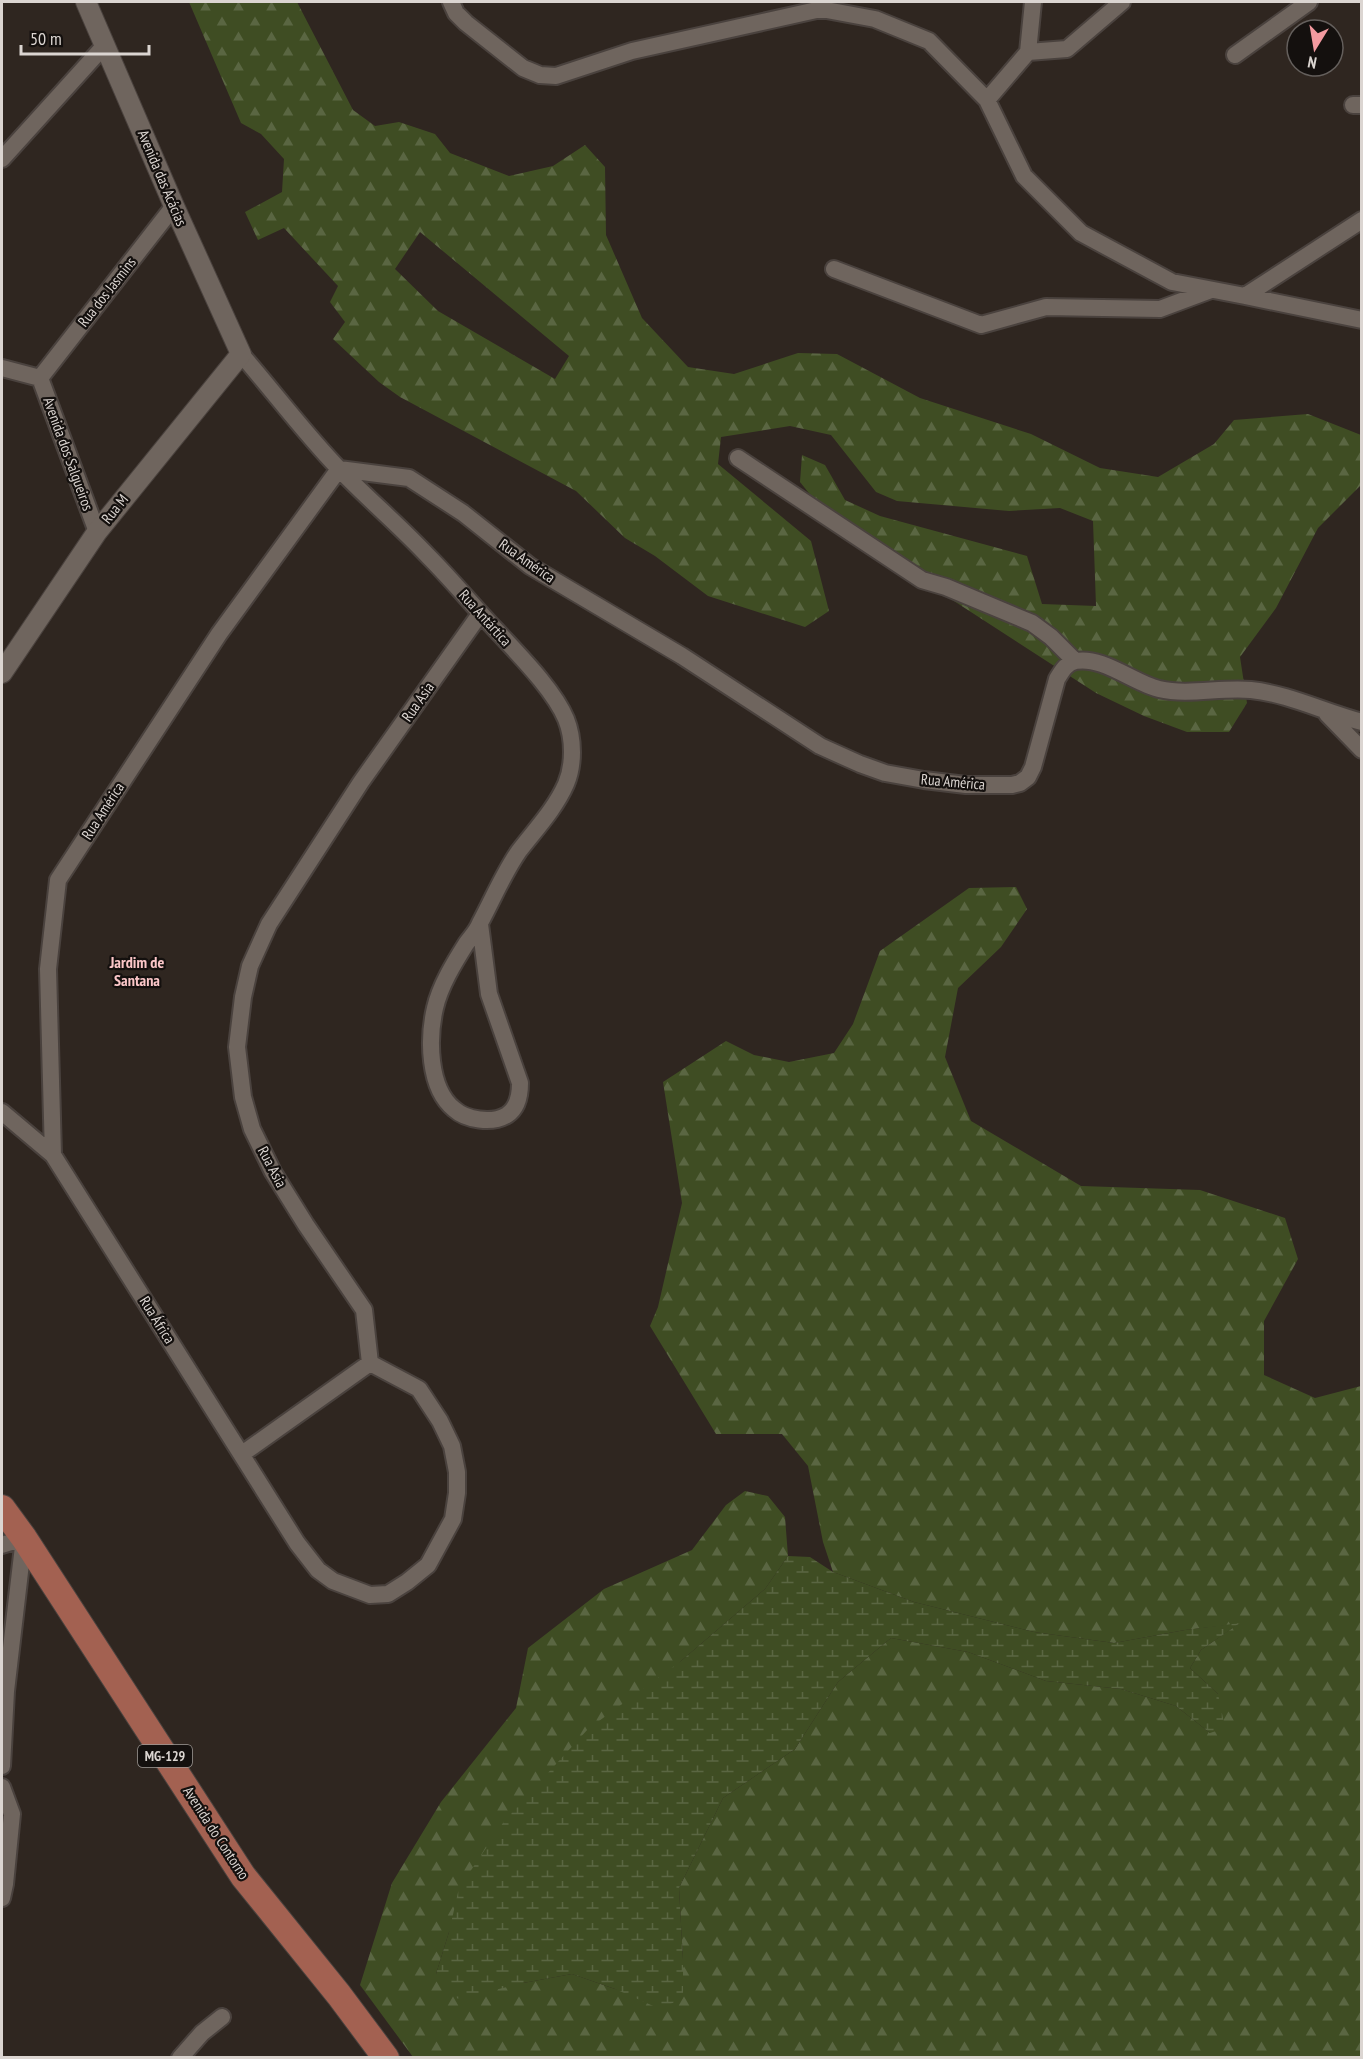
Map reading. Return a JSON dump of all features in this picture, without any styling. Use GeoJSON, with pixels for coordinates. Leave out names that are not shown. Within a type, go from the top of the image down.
{"type":"FeatureCollection","features":[{"type":"Feature","properties":{"kind":"main road","name":"Avenida do Contorno"},"geometry":{"type":"LineString","coordinates":[[2,1508],[13,1542],[243,1876],[339,1995],[386,2058]]}},
{"type":"Feature","properties":{"kind":"street","name":"Avenida das Acácias"},"geometry":{"type":"LineString","coordinates":[[86,2],[241,354]]}},
{"type":"Feature","properties":{"kind":"street"},"geometry":{"type":"LineString","coordinates":[[451,2],[456,13],[466,23],[523,68],[540,75],[556,76],[632,51],[821,9]]}},
{"type":"Feature","properties":{"kind":"street"},"geometry":{"type":"LineString","coordinates":[[802,2],[821,9],[875,19],[929,41],[987,100],[1024,176],[1081,233],[1172,282],[1362,320]]}},
{"type":"Feature","properties":{"kind":"street"},"geometry":{"type":"LineString","coordinates":[[987,100],[1028,52],[1033,2]]}},
{"type":"Feature","properties":{"kind":"street"},"geometry":{"type":"LineString","coordinates":[[1028,52],[1067,49],[1122,2]]}},
{"type":"Feature","properties":{"kind":"street"},"geometry":{"type":"LineString","coordinates":[[1235,55],[1309,2]]}},
{"type":"Feature","properties":{"kind":"street"},"geometry":{"type":"LineString","coordinates":[[2,159],[105,45]]}},
{"type":"Feature","properties":{"kind":"street","name":"Rua dos Jasmins"},"geometry":{"type":"LineString","coordinates":[[40,378],[174,206]]}},
{"type":"Feature","properties":{"kind":"street"},"geometry":{"type":"LineString","coordinates":[[1245,296],[1362,220]]}},
{"type":"Feature","properties":{"kind":"street"},"geometry":{"type":"LineString","coordinates":[[834,269],[981,325],[1046,307],[1160,309],[1212,290]]}},
{"type":"Feature","properties":{"kind":"street","name":"Rua Antártica"},"geometry":{"type":"LineString","coordinates":[[241,354],[339,469],[429,557],[521,657],[549,692],[566,720],[572,744],[571,766],[566,783],[558,799],[518,853],[497,888],[480,924],[465,946],[437,999],[430,1028],[431,1058],[439,1088],[452,1108],[466,1117],[481,1120],[507,1115],[516,1105],[520,1094],[520,1083],[489,994],[480,924]]}},
{"type":"Feature","properties":{"kind":"street","name":"Rua M"},"geometry":{"type":"LineString","coordinates":[[2,673],[97,532],[241,354]]}},
{"type":"Feature","properties":{"kind":"street"},"geometry":{"type":"LineString","coordinates":[[2,384],[7,369]]}},
{"type":"Feature","properties":{"kind":"street","name":"Avenida dos Salgueiros"},"geometry":{"type":"LineString","coordinates":[[7,369],[40,378],[97,532]]}},
{"type":"Feature","properties":{"kind":"street"},"geometry":{"type":"LineString","coordinates":[[738,458],[922,580],[946,587],[1032,623],[1051,637],[1075,661],[1102,664],[1157,688],[1184,691],[1249,690],[1286,697],[1362,722]]}},
{"type":"Feature","properties":{"kind":"street","name":"Rua América"},"geometry":{"type":"LineString","coordinates":[[53,1155],[48,969],[58,880],[219,634],[339,469],[410,478],[464,513],[530,566],[682,656],[820,746],[860,764],[885,772],[966,785],[1020,783],[1028,777],[1033,766],[1057,679],[1064,667],[1075,661]]}},
{"type":"Feature","properties":{"kind":"street","name":"Rua Asia"},"geometry":{"type":"LineString","coordinates":[[370,1363],[364,1310],[278,1181],[252,1129],[243,1097],[237,1047],[243,997],[250,966],[269,924],[361,782],[480,614]]}},
{"type":"Feature","properties":{"kind":"street"},"geometry":{"type":"LineString","coordinates":[[1325,711],[1362,750]]}},
{"type":"Feature","properties":{"kind":"street","name":"Rua África"},"geometry":{"type":"LineString","coordinates":[[2,1112],[53,1155],[297,1543],[318,1570],[333,1581],[370,1595],[388,1594],[428,1565],[453,1519],[457,1493],[457,1472],[452,1446],[440,1421],[419,1389],[370,1363]]}},
{"type":"Feature","properties":{"kind":"street"},"geometry":{"type":"LineString","coordinates":[[242,1454],[370,1363]]}},
{"type":"Feature","properties":{"kind":"street"},"geometry":{"type":"LineString","coordinates":[[2,1766],[13,1542]]}},
{"type":"Feature","properties":{"kind":"street"},"geometry":{"type":"LineString","coordinates":[[2,1787],[12,1814],[2,1898]]}},
{"type":"Feature","properties":{"kind":"street"},"geometry":{"type":"LineString","coordinates":[[180,2058],[202,2033],[222,2017]]}},
{"type":"Feature","properties":{"kind":"green space"},"geometry":{"type":"Polygon","coordinates":[[[189,2],[297,2],[353,110],[375,126],[399,122],[435,134],[450,153],[509,176],[553,166],[585,145],[605,167],[606,235],[642,318],[688,367],[734,374],[798,353],[837,354],[920,398],[1031,434],[1100,468],[1158,477],[1214,444],[1234,420],[1308,414],[1361,435],[1361,485],[1318,528],[1276,608],[1240,657],[1247,703],[1229,732],[1187,732],[1144,716],[1096,693],[832,522],[800,482],[802,455],[825,465],[845,500],[880,516],[1027,556],[1042,604],[1096,606],[1093,521],[1060,508],[1009,511],[897,501],[876,492],[831,435],[790,426],[721,437],[718,464],[811,541],[829,611],[805,627],[708,596],[655,556],[625,538],[576,491],[400,397],[379,382],[333,339],[345,322],[330,302],[338,286],[284,228],[258,240],[245,212],[282,192],[284,159],[261,134],[241,123],[189,2]],[[420,232],[395,269],[438,311],[555,379],[569,356],[420,232]]]}},
{"type":"Feature","properties":{"kind":"green space"},"geometry":{"type":"Polygon","coordinates":[[[1016,887],[1027,909],[1001,947],[958,988],[945,1057],[971,1121],[1081,1186],[1200,1190],[1285,1218],[1298,1259],[1264,1321],[1264,1375],[1315,1398],[1361,1386],[1361,2057],[413,2057],[360,1985],[392,1883],[441,1802],[516,1708],[528,1648],[604,1589],[692,1550],[726,1505],[745,1491],[768,1496],[785,1517],[788,1556],[765,1589],[681,1661],[449,1932],[436,1974],[523,1983],[572,1974],[615,1989],[683,1998],[679,1888],[723,1798],[795,1749],[838,1682],[891,1638],[968,1652],[1046,1681],[1121,1689],[1176,1706],[1210,1733],[1218,1694],[1190,1668],[1201,1650],[1238,1624],[1185,1630],[1114,1643],[1034,1632],[914,1602],[833,1572],[823,1542],[808,1466],[782,1434],[716,1434],[650,1326],[658,1307],[682,1203],[663,1082],[726,1041],[754,1055],[789,1062],[834,1053],[853,1024],[880,951],[969,888],[1016,887]]]}},
{"type":"Feature","properties":{"kind":"green space"},"geometry":{"type":"Polygon","coordinates":[[[788,1556],[810,1557],[833,1572],[914,1602],[1034,1632],[1114,1643],[1240,1623],[1201,1650],[1190,1668],[1218,1694],[1225,1728],[1210,1733],[1176,1706],[1121,1689],[1046,1681],[968,1652],[891,1638],[838,1682],[795,1749],[723,1798],[679,1888],[683,1998],[660,2009],[615,1989],[572,1974],[458,1999],[436,1974],[459,1888],[505,1820],[588,1729],[681,1661],[765,1589],[788,1556]]]}},
{"type":"Feature","properties":{"kind":"district","name":"Jardim de Santana"},"geometry":{"type":"Point","coordinates":[137,971]}}]}
